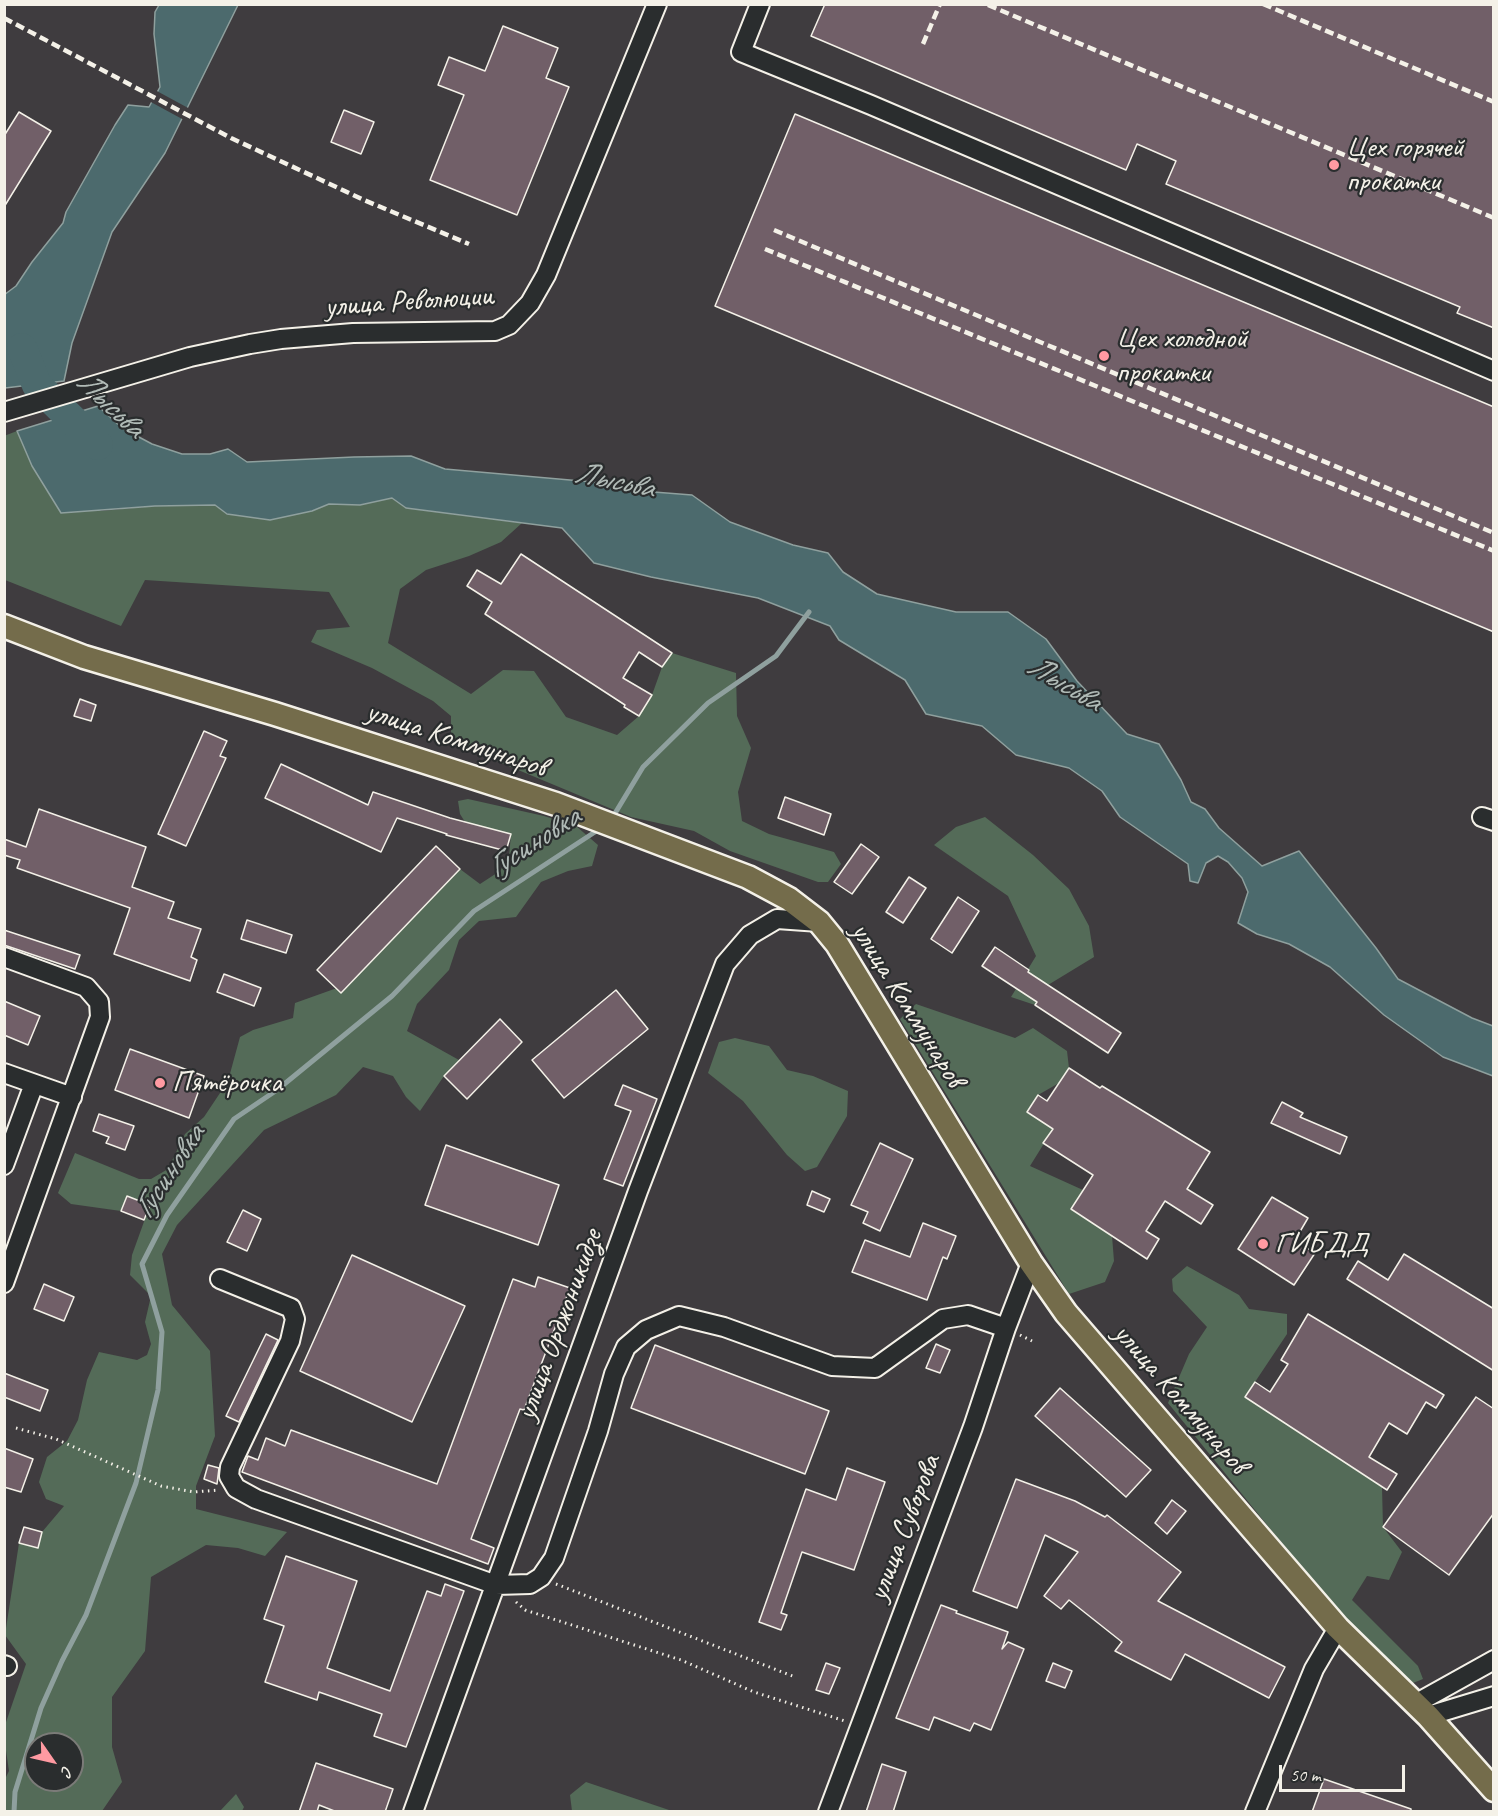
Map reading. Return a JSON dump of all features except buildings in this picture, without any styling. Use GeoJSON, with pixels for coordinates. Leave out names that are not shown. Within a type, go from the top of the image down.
{"type":"FeatureCollection","features":[{"type":"Feature","properties":{"kind":"main road","name":"улица Коммунаров"},"geometry":{"type":"LineString","coordinates":[[4,626],[84,657],[276,714],[556,804],[748,877],[789,899],[819,922],[837,944],[1031,1263],[1066,1313],[1338,1628],[1422,1710],[1494,1790]]}},
{"type":"Feature","properties":{"kind":"street"},"geometry":{"type":"LineString","coordinates":[[760,4],[741,52],[872,105],[1494,370]]}},
{"type":"Feature","properties":{"kind":"street","name":"улица Революции"},"geometry":{"type":"LineString","coordinates":[[4,412],[221,350],[281,339],[353,333],[495,331],[509,325],[530,303],[546,275],[654,5]]}},
{"type":"Feature","properties":{"kind":"street","name":"улица Орджоникидзе"},"geometry":{"type":"LineString","coordinates":[[412,1812],[638,1191],[725,964],[750,935],[777,919],[819,922]]}},
{"type":"Feature","properties":{"kind":"street"},"geometry":{"type":"LineString","coordinates":[[4,957],[86,987],[99,1002],[100,1017],[4,1283]]}},
{"type":"Feature","properties":{"kind":"street"},"geometry":{"type":"LineString","coordinates":[[4,1073],[72,1097]]}},
{"type":"Feature","properties":{"kind":"street"},"geometry":{"type":"LineString","coordinates":[[4,1165],[34,1084]]}},
{"type":"Feature","properties":{"kind":"street","name":"улица Суворова"},"geometry":{"type":"LineString","coordinates":[[828,1812],[974,1427],[1006,1328],[1031,1263]]}},
{"type":"Feature","properties":{"kind":"street"},"geometry":{"type":"LineString","coordinates":[[220,1279],[291,1308],[295,1319],[290,1341],[230,1467],[229,1476],[236,1488],[256,1499],[496,1585],[530,1584],[541,1577],[554,1558],[598,1431],[614,1374],[626,1347],[646,1330],[679,1316],[724,1327],[832,1366],[875,1368],[943,1319],[968,1315],[1006,1328]]}},
{"type":"Feature","properties":{"kind":"street"},"geometry":{"type":"LineString","coordinates":[[1255,1812],[1314,1669],[1338,1628]]}},
{"type":"Feature","properties":{"kind":"street"},"geometry":{"type":"LineString","coordinates":[[1422,1710],[1494,1660]]}},
{"type":"Feature","properties":{"kind":"street"},"geometry":{"type":"LineString","coordinates":[[1422,1710],[1494,1696]]}},
{"type":"Feature","properties":{"kind":"path"},"geometry":{"type":"LineString","coordinates":[[16,1428],[56,1440],[161,1486],[194,1492],[236,1488]]}},
{"type":"Feature","properties":{"kind":"path"},"geometry":{"type":"LineString","coordinates":[[541,1577],[588,1598],[795,1677]]}},
{"type":"Feature","properties":{"kind":"path"},"geometry":{"type":"LineString","coordinates":[[496,1585],[525,1610],[681,1660],[754,1692],[860,1726]]}},
{"type":"Feature","properties":{"kind":"green space"},"geometry":{"type":"Polygon","coordinates":[[[17,431],[32,466],[101,511],[155,506],[215,505],[227,514],[312,511],[329,504],[360,505],[392,498],[406,508],[522,523],[501,542],[469,556],[426,570],[400,589],[388,643],[471,694],[503,670],[534,671],[566,717],[617,735],[639,716],[652,695],[662,667],[672,653],[736,673],[737,716],[751,748],[738,792],[742,821],[769,834],[834,852],[841,864],[828,882],[818,882],[730,851],[694,831],[631,817],[451,742],[451,716],[433,701],[372,668],[311,642],[317,630],[350,627],[329,592],[145,580],[121,626],[5,580],[4,436],[17,431]]]}},
{"type":"Feature","properties":{"kind":"green space"},"geometry":{"type":"Polygon","coordinates":[[[468,799],[544,816],[576,826],[598,845],[592,866],[568,871],[541,882],[516,917],[479,921],[459,940],[449,970],[417,1004],[407,1031],[459,1060],[444,1076],[420,1111],[406,1097],[393,1076],[363,1067],[336,1095],[264,1130],[177,1225],[162,1254],[172,1305],[210,1351],[215,1436],[196,1486],[196,1509],[287,1532],[265,1556],[238,1548],[206,1545],[151,1577],[145,1651],[112,1697],[112,1747],[122,1782],[102,1811],[5,1811],[5,1779],[9,1771],[4,1728],[26,1664],[5,1635],[19,1543],[38,1548],[42,1532],[64,1506],[46,1499],[39,1482],[47,1457],[67,1441],[78,1420],[87,1380],[99,1352],[137,1360],[147,1355],[151,1344],[145,1322],[151,1296],[130,1275],[132,1255],[150,1205],[127,1196],[121,1211],[71,1204],[58,1193],[75,1153],[139,1179],[151,1179],[168,1169],[185,1134],[204,1117],[228,1081],[240,1037],[253,1030],[293,1018],[295,1003],[337,988],[342,992],[460,869],[480,884],[500,871],[509,857],[511,834],[465,822],[460,814],[458,801],[468,799]]]}},
{"type":"Feature","properties":{"kind":"green space"},"geometry":{"type":"Polygon","coordinates":[[[985,817],[1033,855],[1069,889],[1089,926],[1094,957],[1048,985],[1035,1005],[1011,997],[1036,956],[1008,896],[934,845],[956,827],[985,817]]]}},
{"type":"Feature","properties":{"kind":"green space"},"geometry":{"type":"Polygon","coordinates":[[[916,1004],[1015,1038],[1033,1028],[1067,1051],[1069,1068],[1059,1083],[1038,1095],[1027,1112],[1053,1129],[1030,1166],[1083,1190],[1071,1209],[1112,1236],[1114,1261],[1105,1282],[1069,1294],[900,1019],[916,1004]]]}},
{"type":"Feature","properties":{"kind":"green space"},"geometry":{"type":"Polygon","coordinates":[[[735,1038],[769,1046],[787,1070],[813,1076],[848,1091],[847,1116],[817,1167],[805,1171],[787,1155],[743,1101],[708,1073],[719,1042],[735,1038]]]}},
{"type":"Feature","properties":{"kind":"green space"},"geometry":{"type":"Polygon","coordinates":[[[1187,1266],[1239,1295],[1249,1309],[1287,1314],[1287,1334],[1245,1397],[1382,1487],[1383,1527],[1402,1552],[1389,1580],[1367,1576],[1352,1600],[1418,1666],[1423,1679],[1413,1683],[1341,1616],[1168,1403],[1189,1354],[1207,1327],[1173,1291],[1172,1279],[1187,1266]]]}},
{"type":"Feature","properties":{"kind":"green space"},"geometry":{"type":"Polygon","coordinates":[[[586,1782],[672,1811],[572,1811],[570,1795],[586,1782]]]}},
{"type":"Feature","properties":{"kind":"green space"},"geometry":{"type":"Polygon","coordinates":[[[236,1794],[244,1807],[242,1811],[220,1811],[236,1794]]]}},
{"type":"Feature","properties":{"kind":"water"},"geometry":{"type":"Polygon","coordinates":[[[159,5],[238,5],[165,153],[112,232],[72,343],[64,381],[5,388],[4,295],[16,286],[63,223],[66,212],[128,105],[149,107],[160,87],[154,34],[155,12],[159,5]]]}},
{"type":"Feature","properties":{"kind":"water"},"geometry":{"type":"Polygon","coordinates":[[[98,406],[122,428],[152,444],[182,454],[210,454],[228,449],[247,462],[411,456],[445,469],[604,483],[641,491],[692,495],[730,522],[793,545],[828,553],[843,572],[877,594],[956,612],[1008,612],[1046,639],[1077,681],[1127,734],[1159,744],[1181,780],[1191,802],[1205,809],[1219,828],[1262,866],[1299,851],[1398,979],[1472,1018],[1493,1026],[1493,1076],[1443,1057],[1384,1015],[1330,967],[1289,944],[1257,934],[1238,923],[1248,892],[1242,878],[1228,862],[1218,856],[1206,863],[1198,883],[1190,881],[1188,864],[1120,817],[1102,791],[1069,768],[1016,755],[982,726],[926,714],[905,680],[839,640],[830,626],[758,598],[594,563],[562,528],[406,508],[392,498],[360,505],[329,504],[312,511],[270,520],[227,514],[215,505],[155,506],[61,513],[32,466],[17,431],[98,406]]]}},
{"type":"Feature","properties":{"kind":"pier"},"geometry":{"type":"Polygon","coordinates":[[[155,90],[190,109],[184,120],[149,101],[155,90]]]}},
{"type":"Feature","properties":{"kind":"waterway","name":"Лысьва"},"geometry":{"type":"LineString","coordinates":[[22,348],[37,385],[98,445]]}},
{"type":"Feature","properties":{"kind":"waterway","name":"Гусиновка"},"geometry":{"type":"LineString","coordinates":[[611,820],[643,767],[708,703],[776,656],[809,612]]}},
{"type":"Feature","properties":{"kind":"waterway","name":"Гусиновка"},"geometry":{"type":"LineString","coordinates":[[14,1812],[15,1792],[41,1708],[86,1615],[136,1483],[158,1390],[162,1332],[142,1264],[167,1215],[234,1119],[277,1090],[392,996],[474,911],[601,828]]}},
{"type":"Feature","properties":{"kind":"railway"},"geometry":{"type":"LineString","coordinates":[[923,44],[940,4]]}},
{"type":"Feature","properties":{"kind":"railway"},"geometry":{"type":"LineString","coordinates":[[1263,4],[1494,102]]}},
{"type":"Feature","properties":{"kind":"railway"},"geometry":{"type":"LineString","coordinates":[[988,5],[1494,218]]}},
{"type":"Feature","properties":{"kind":"railway"},"geometry":{"type":"LineString","coordinates":[[4,18],[231,138],[364,200],[469,244]]}},
{"type":"Feature","properties":{"kind":"railway"},"geometry":{"type":"LineString","coordinates":[[774,230],[1494,533]]}},
{"type":"Feature","properties":{"kind":"railway"},"geometry":{"type":"LineString","coordinates":[[765,249],[1494,551]]}},
{"type":"Feature","properties":{"kind":"place","name":"Цех горячей прокатки"},"geometry":{"type":"Point","coordinates":[1334,165]}},
{"type":"Feature","properties":{"kind":"place","name":"Цех холодной прокатки"},"geometry":{"type":"Point","coordinates":[1104,356]}},
{"type":"Feature","properties":{"kind":"place","name":"Пятёрочка"},"geometry":{"type":"Point","coordinates":[160,1083]}},
{"type":"Feature","properties":{"kind":"place","name":"ГИБДД"},"geometry":{"type":"Point","coordinates":[1263,1244]}}]}
